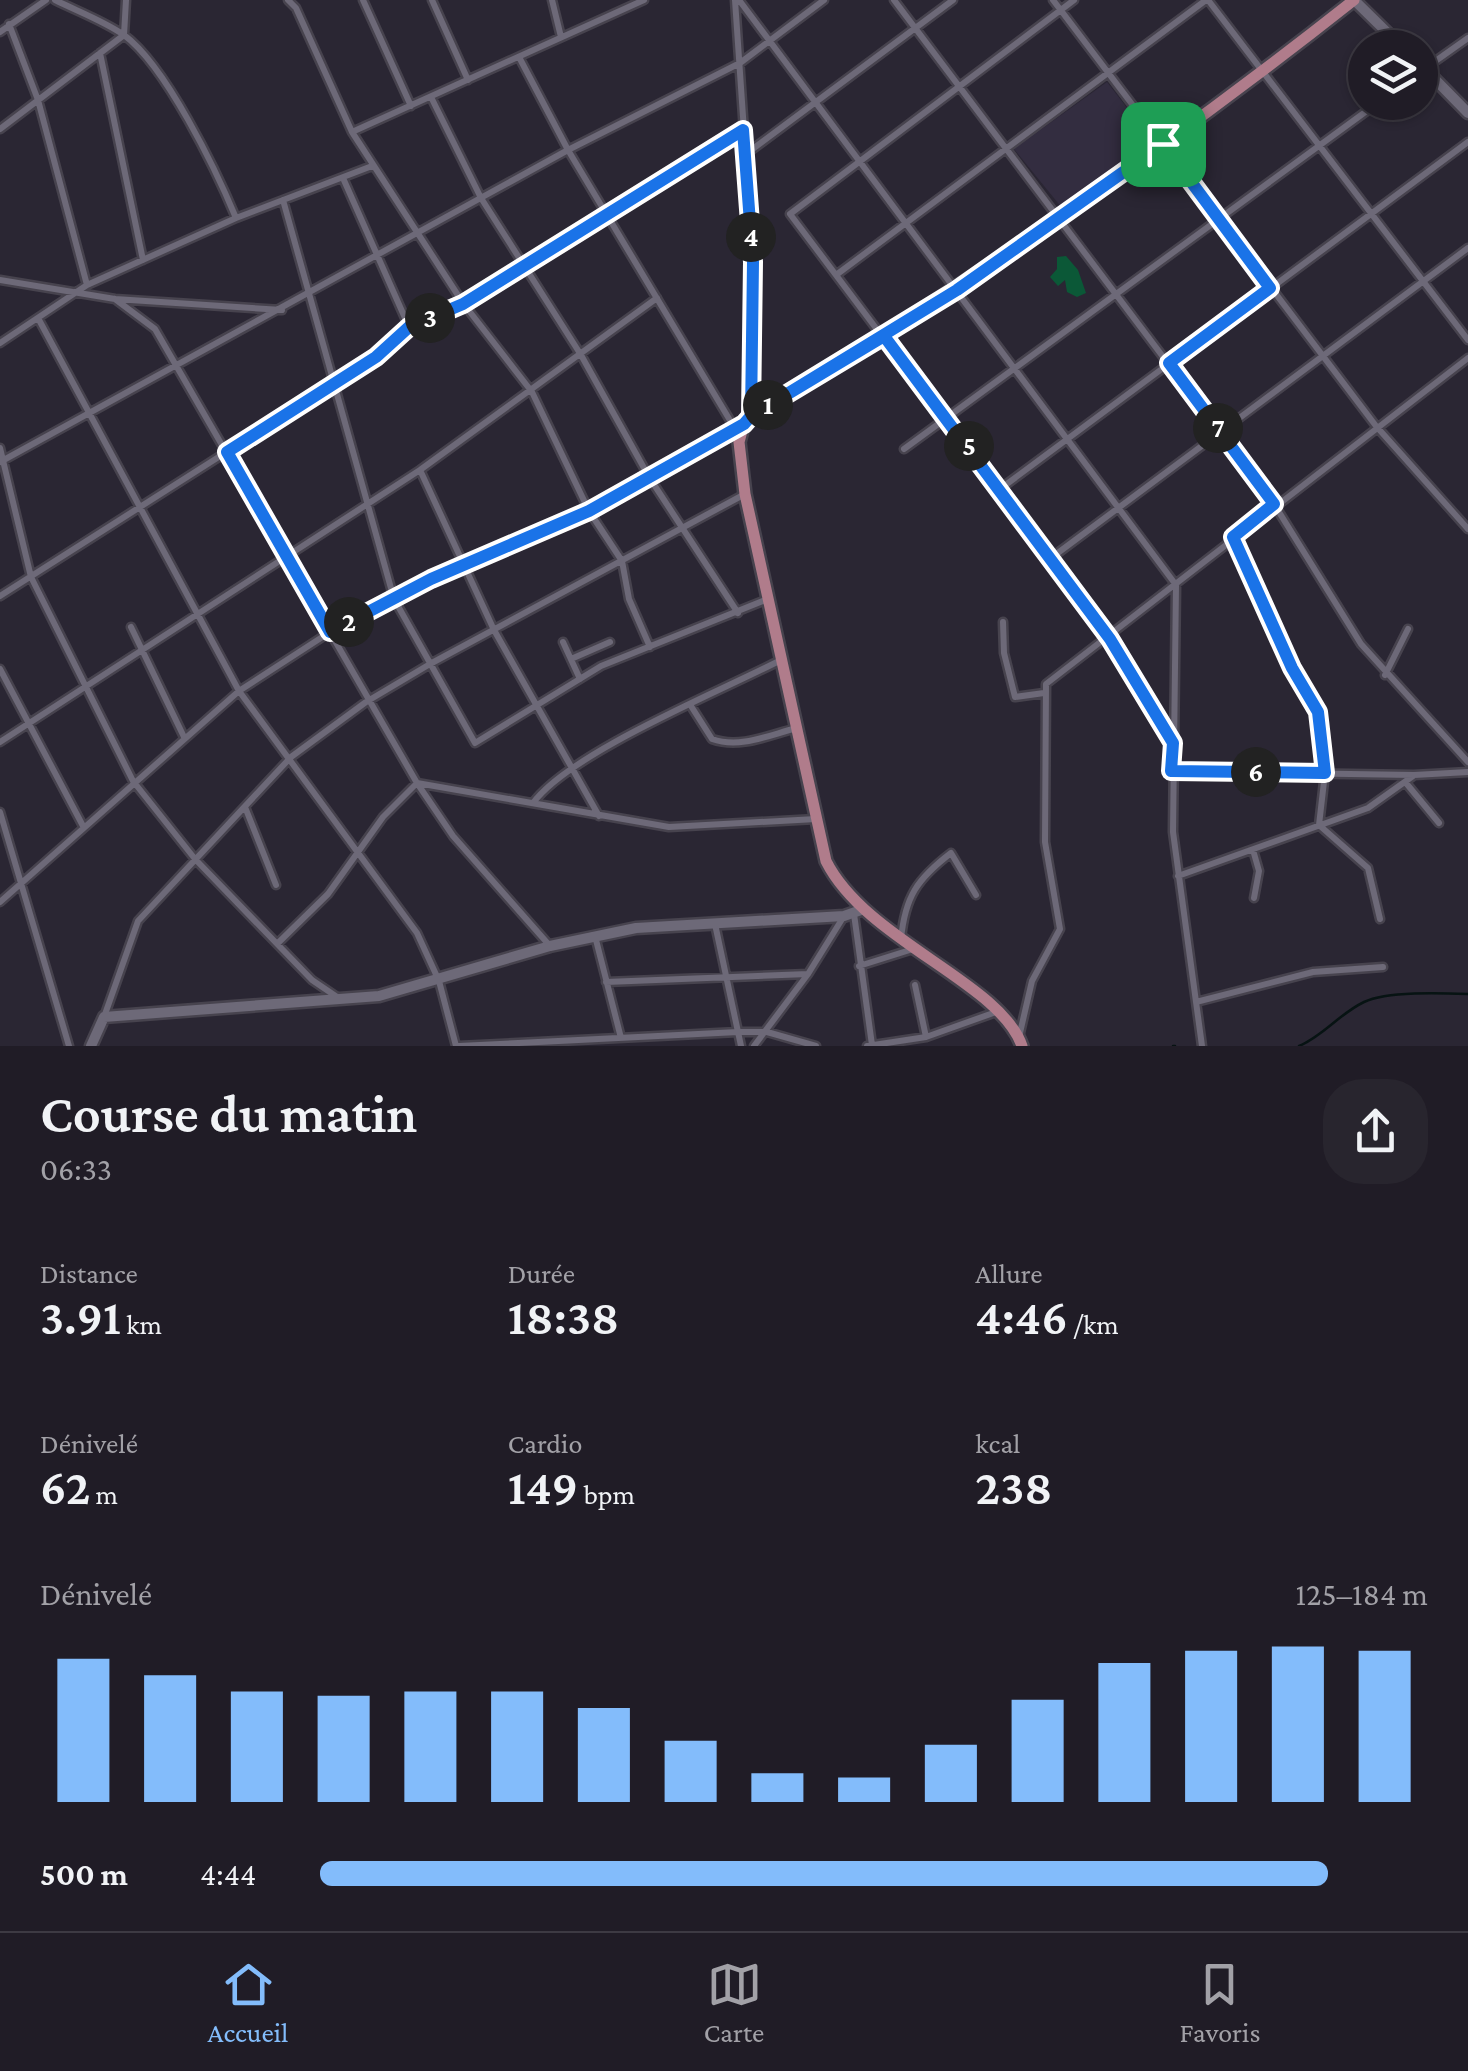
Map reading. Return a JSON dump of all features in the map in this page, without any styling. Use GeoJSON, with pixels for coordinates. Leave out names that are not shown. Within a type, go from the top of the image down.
{"type":"FeatureCollection","features":[{"type":"Feature","properties":{"kind":"main road"},"geometry":{"type":"LineString","coordinates":[[1021,1041],[997,1012],[901,940],[853,913],[826,861],[745,494],[739,442],[743,422],[957,290],[1262,72],[1354,0]]}},
{"type":"Feature","properties":{"kind":"street"},"geometry":{"type":"LineString","coordinates":[[0,32],[46,0]]}},
{"type":"Feature","properties":{"kind":"street"},"geometry":{"type":"LineString","coordinates":[[55,0],[124,35],[145,56],[214,166],[236,218]]}},
{"type":"Feature","properties":{"kind":"street"},"geometry":{"type":"LineString","coordinates":[[0,129],[124,35],[126,0]]}},
{"type":"Feature","properties":{"kind":"street"},"geometry":{"type":"LineString","coordinates":[[288,0],[296,8],[352,132],[372,166],[463,304],[532,392],[589,511],[622,561],[630,599],[650,647]]}},
{"type":"Feature","properties":{"kind":"street"},"geometry":{"type":"LineString","coordinates":[[362,0],[411,106]]}},
{"type":"Feature","properties":{"kind":"street"},"geometry":{"type":"LineString","coordinates":[[432,0],[468,80]]}},
{"type":"Feature","properties":{"kind":"street"},"geometry":{"type":"LineString","coordinates":[[552,0],[561,38]]}},
{"type":"Feature","properties":{"kind":"street"},"geometry":{"type":"LineString","coordinates":[[352,132],[644,0]]}},
{"type":"Feature","properties":{"kind":"street"},"geometry":{"type":"LineString","coordinates":[[737,0],[1176,585],[1180,600],[1171,771],[1178,876],[1202,1046]]}},
{"type":"Feature","properties":{"kind":"street"},"geometry":{"type":"LineString","coordinates":[[737,0],[754,279],[743,422]]}},
{"type":"Feature","properties":{"kind":"street"},"geometry":{"type":"LineString","coordinates":[[2,461],[568,150],[740,62],[824,0]]}},
{"type":"Feature","properties":{"kind":"street"},"geometry":{"type":"LineString","coordinates":[[894,0],[1274,504],[1361,644],[1385,675],[1468,762]]}},
{"type":"Feature","properties":{"kind":"street"},"geometry":{"type":"LineString","coordinates":[[745,155],[952,0]]}},
{"type":"Feature","properties":{"kind":"street"},"geometry":{"type":"LineString","coordinates":[[1054,0],[1376,426],[1468,530]]}},
{"type":"Feature","properties":{"kind":"street"},"geometry":{"type":"LineString","coordinates":[[1074,0],[790,214],[948,418],[1110,639],[1173,743]]}},
{"type":"Feature","properties":{"kind":"street"},"geometry":{"type":"LineString","coordinates":[[836,275],[1207,0],[1468,340]]}},
{"type":"Feature","properties":{"kind":"street"},"geometry":{"type":"LineString","coordinates":[[1354,0],[1385,30]]}},
{"type":"Feature","properties":{"kind":"street"},"geometry":{"type":"LineString","coordinates":[[9,24],[38,100],[88,285]]}},
{"type":"Feature","properties":{"kind":"street"},"geometry":{"type":"LineString","coordinates":[[1438,58],[1468,38]]}},
{"type":"Feature","properties":{"kind":"street"},"geometry":{"type":"LineString","coordinates":[[100,53],[143,260]]}},
{"type":"Feature","properties":{"kind":"street"},"geometry":{"type":"LineString","coordinates":[[519,56],[568,150],[657,298],[743,422]]}},
{"type":"Feature","properties":{"kind":"street"},"geometry":{"type":"LineString","coordinates":[[1438,84],[1468,113]]}},
{"type":"Feature","properties":{"kind":"street"},"geometry":{"type":"LineString","coordinates":[[431,97],[481,198],[582,355],[649,476],[738,613]]}},
{"type":"Feature","properties":{"kind":"street"},"geometry":{"type":"LineString","coordinates":[[904,449],[1355,120]]}},
{"type":"Feature","properties":{"kind":"street"},"geometry":{"type":"LineString","coordinates":[[0,596],[376,357],[409,327],[463,304],[522,263],[743,130]]}},
{"type":"Feature","properties":{"kind":"street"},"geometry":{"type":"LineString","coordinates":[[1000,489],[1468,142]]}},
{"type":"Feature","properties":{"kind":"street"},"geometry":{"type":"LineString","coordinates":[[0,343],[88,285],[236,218],[372,166]]}},
{"type":"Feature","properties":{"kind":"street"},"geometry":{"type":"LineString","coordinates":[[342,178],[409,327]]}},
{"type":"Feature","properties":{"kind":"street"},"geometry":{"type":"LineString","coordinates":[[284,200],[365,506],[394,599],[475,743],[580,680],[769,598]]}},
{"type":"Feature","properties":{"kind":"street"},"geometry":{"type":"LineString","coordinates":[[1051,558],[1468,248]]}},
{"type":"Feature","properties":{"kind":"street"},"geometry":{"type":"LineString","coordinates":[[0,280],[116,300],[282,310]]}},
{"type":"Feature","properties":{"kind":"street"},"geometry":{"type":"LineString","coordinates":[[0,742],[420,470],[657,298]]}},
{"type":"Feature","properties":{"kind":"street"},"geometry":{"type":"LineString","coordinates":[[116,300],[154,330],[178,367],[366,702],[416,783],[454,836],[550,946]]}},
{"type":"Feature","properties":{"kind":"street"},"geometry":{"type":"LineString","coordinates":[[38,318],[239,691],[292,757],[417,933],[439,981],[458,1046],[738,1032],[766,1032],[816,1046]]}},
{"type":"Feature","properties":{"kind":"street"},"geometry":{"type":"LineString","coordinates":[[1021,1041],[1032,981],[1060,929],[1045,842],[1044,693],[1060,672],[1110,639],[1274,504],[1468,358]]}},
{"type":"Feature","properties":{"kind":"street"},"geometry":{"type":"LineString","coordinates":[[0,902],[239,691],[330,632],[464,565],[589,511],[743,422]]}},
{"type":"Feature","properties":{"kind":"street"},"geometry":{"type":"LineString","coordinates":[[0,448],[32,577],[133,781],[195,859],[312,980],[342,1000]]}},
{"type":"Feature","properties":{"kind":"street"},"geometry":{"type":"LineString","coordinates":[[420,470],[494,630],[600,817]]}},
{"type":"Feature","properties":{"kind":"street"},"geometry":{"type":"LineString","coordinates":[[91,1046],[138,921],[292,757],[366,702],[430,664],[745,494]]}},
{"type":"Feature","properties":{"kind":"street"},"geometry":{"type":"LineString","coordinates":[[1233,537],[1292,668],[1318,712],[1325,773],[1319,825]]}},
{"type":"Feature","properties":{"kind":"street"},"geometry":{"type":"LineString","coordinates":[[1002,622],[1004,653],[1016,697],[1044,693]]}},
{"type":"Feature","properties":{"kind":"street"},"geometry":{"type":"LineString","coordinates":[[131,627],[184,738]]}},
{"type":"Feature","properties":{"kind":"street"},"geometry":{"type":"LineString","coordinates":[[1385,675],[1408,628]]}},
{"type":"Feature","properties":{"kind":"street"},"geometry":{"type":"LineString","coordinates":[[563,642],[580,680]]}},
{"type":"Feature","properties":{"kind":"street"},"geometry":{"type":"LineString","coordinates":[[571,659],[610,642]]}},
{"type":"Feature","properties":{"kind":"street"},"geometry":{"type":"LineString","coordinates":[[533,804],[544,788],[572,769],[782,660]]}},
{"type":"Feature","properties":{"kind":"street"},"geometry":{"type":"LineString","coordinates":[[0,669],[83,826]]}},
{"type":"Feature","properties":{"kind":"street"},"geometry":{"type":"LineString","coordinates":[[691,706],[712,740],[725,744],[741,744],[797,728]]}},
{"type":"Feature","properties":{"kind":"street"},"geometry":{"type":"LineString","coordinates":[[1171,771],[1414,775],[1468,772]]}},
{"type":"Feature","properties":{"kind":"street"},"geometry":{"type":"LineString","coordinates":[[1178,876],[1368,808],[1414,775]]}},
{"type":"Feature","properties":{"kind":"street"},"geometry":{"type":"LineString","coordinates":[[416,783],[669,827],[816,819]]}},
{"type":"Feature","properties":{"kind":"street"},"geometry":{"type":"LineString","coordinates":[[277,944],[328,894],[356,850],[416,783]]}},
{"type":"Feature","properties":{"kind":"street"},"geometry":{"type":"LineString","coordinates":[[1406,783],[1438,823]]}},
{"type":"Feature","properties":{"kind":"street"},"geometry":{"type":"LineString","coordinates":[[245,806],[276,885]]}},
{"type":"Feature","properties":{"kind":"street"},"geometry":{"type":"LineString","coordinates":[[0,812],[23,879],[69,1046]]}},
{"type":"Feature","properties":{"kind":"street"},"geometry":{"type":"LineString","coordinates":[[1319,825],[1368,868],[1380,919]]}},
{"type":"Feature","properties":{"kind":"street"},"geometry":{"type":"LineString","coordinates":[[1252,850],[1259,871],[1254,898]]}},
{"type":"Feature","properties":{"kind":"street"},"geometry":{"type":"LineString","coordinates":[[901,940],[908,895],[918,880],[951,853],[976,896]]}},
{"type":"Feature","properties":{"kind":"street"},"geometry":{"type":"LineString","coordinates":[[104,1016],[379,996],[594,935],[853,913]]}},
{"type":"Feature","properties":{"kind":"street"},"geometry":{"type":"LineString","coordinates":[[853,913],[870,1046],[926,1037],[997,1012]]}},
{"type":"Feature","properties":{"kind":"street"},"geometry":{"type":"LineString","coordinates":[[754,1046],[853,913]]}},
{"type":"Feature","properties":{"kind":"street"},"geometry":{"type":"LineString","coordinates":[[715,923],[740,1046]]}},
{"type":"Feature","properties":{"kind":"street"},"geometry":{"type":"LineString","coordinates":[[594,935],[620,1038]]}},
{"type":"Feature","properties":{"kind":"street"},"geometry":{"type":"LineString","coordinates":[[859,966],[913,949]]}},
{"type":"Feature","properties":{"kind":"street"},"geometry":{"type":"LineString","coordinates":[[1196,1002],[1313,972],[1383,967]]}},
{"type":"Feature","properties":{"kind":"street"},"geometry":{"type":"LineString","coordinates":[[606,982],[808,974]]}},
{"type":"Feature","properties":{"kind":"street"},"geometry":{"type":"LineString","coordinates":[[915,986],[926,1037]]}},
{"type":"Feature","properties":{"kind":"shaded area"},"geometry":{"type":"Polygon","coordinates":[[[1107,82],[1151,139],[1062,208],[1014,149],[1107,82]]]}},
{"type":"Feature","properties":{"kind":"green space"},"geometry":{"type":"Polygon","coordinates":[[[1066,256],[1078,270],[1086,293],[1077,297],[1067,292],[1065,280],[1058,286],[1050,277],[1057,269],[1057,257],[1066,256]]]}},
{"type":"Feature","properties":{"kind":"waterway"},"geometry":{"type":"LineString","coordinates":[[1299,1046],[1374,998],[1414,993],[1468,994]]}},
{"type":"Feature","properties":{"kind":"route"},"geometry":{"type":"LineString","coordinates":[[1163,144],[957,290],[751,416],[744,424],[589,511],[431,579],[330,632],[227,452],[376,357],[409,327],[463,304],[522,263],[743,130],[753,262],[755,348],[751,416],[884,336],[1110,639],[1173,743],[1171,771],[1325,773],[1318,712],[1292,668],[1233,537],[1274,504],[1169,363],[1270,288],[1163,144]]}}]}
